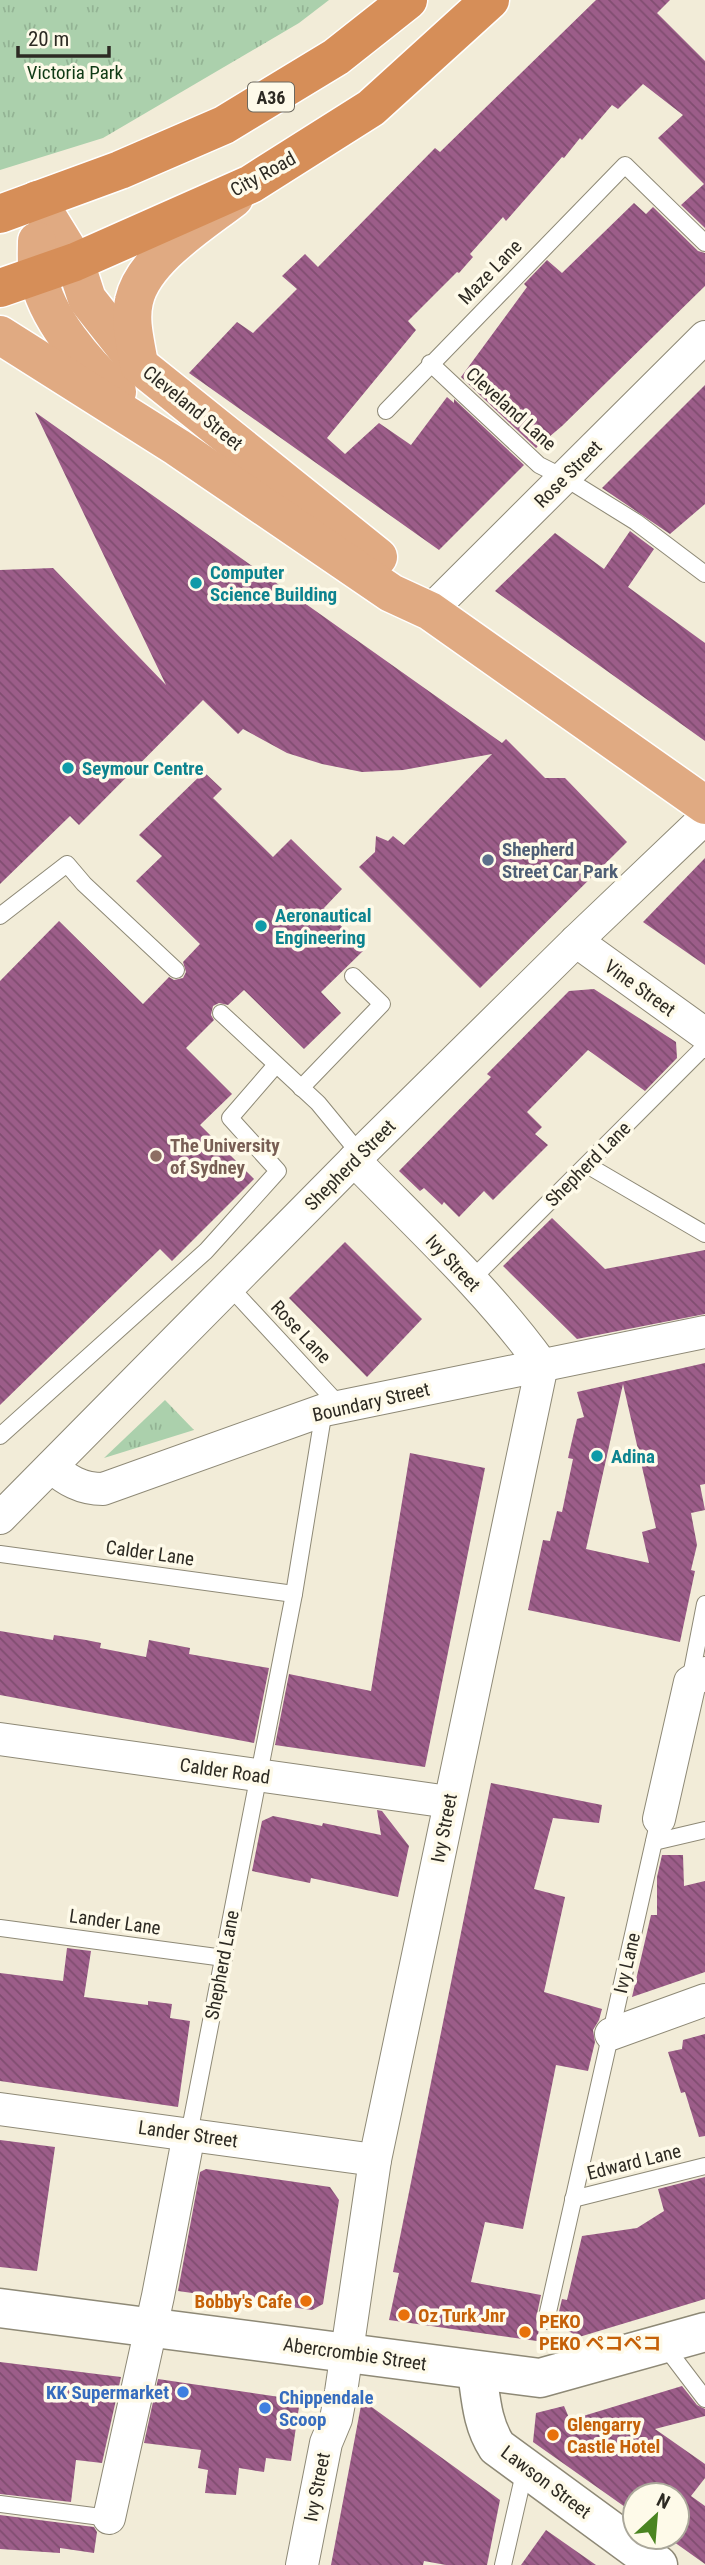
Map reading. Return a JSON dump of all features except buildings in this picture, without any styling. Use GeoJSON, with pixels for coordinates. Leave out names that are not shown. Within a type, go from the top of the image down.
{"type":"FeatureCollection","features":[{"type":"Feature","properties":{"kind":"highway","name":"A36"},"geometry":{"type":"LineString","coordinates":[[0,214],[120,170],[224,125],[336,57],[408,0]]}},
{"type":"Feature","properties":{"kind":"highway","name":"City Road"},"geometry":{"type":"LineString","coordinates":[[0,288],[75,262],[251,184],[371,108],[490,0]]}},
{"type":"Feature","properties":{"kind":"main road"},"geometry":{"type":"LineString","coordinates":[[139,365],[132,327],[134,300],[145,275],[163,255],[251,184]]}},
{"type":"Feature","properties":{"kind":"main road","name":"Cleveland Street"},"geometry":{"type":"LineString","coordinates":[[37,200],[75,262],[87,299],[139,365],[399,573],[429,611]]}},
{"type":"Feature","properties":{"kind":"main road","name":"Cleveland Street"},"geometry":{"type":"LineString","coordinates":[[37,200],[38,275],[57,322],[93,370],[177,447]]}},
{"type":"Feature","properties":{"kind":"main road","name":"Cleveland Street"},"geometry":{"type":"LineString","coordinates":[[0,335],[177,447],[391,593],[429,611],[705,805]]}},
{"type":"Feature","properties":{"kind":"street","name":"Rose Street"},"geometry":{"type":"LineString","coordinates":[[429,611],[705,337]]}},
{"type":"Feature","properties":{"kind":"street","name":"Shepherd Street"},"geometry":{"type":"LineString","coordinates":[[0,1518],[357,1157],[705,818]]}},
{"type":"Feature","properties":{"kind":"street","name":"Vine Street"},"geometry":{"type":"LineString","coordinates":[[576,941],[705,1034]]}},
{"type":"Feature","properties":{"kind":"street","name":"Ivy Street"},"geometry":{"type":"LineString","coordinates":[[302,2565],[326,2443],[336,2418],[375,2160],[542,1365],[525,1341],[357,1157]]}},
{"type":"Feature","properties":{"kind":"street","name":"Boundary Street"},"geometry":{"type":"LineString","coordinates":[[51,1467],[65,1479],[80,1486],[103,1489],[333,1409],[705,1332]]}},
{"type":"Feature","properties":{"kind":"street","name":"Ivy Lane"},"geometry":{"type":"LineString","coordinates":[[657,1831],[698,1677]]}},
{"type":"Feature","properties":{"kind":"street","name":"Calder Road"},"geometry":{"type":"LineString","coordinates":[[0,1740],[449,1802]]}},
{"type":"Feature","properties":{"kind":"street"},"geometry":{"type":"LineString","coordinates":[[611,2034],[705,2000]]}},
{"type":"Feature","properties":{"kind":"street","name":"Lander Street"},"geometry":{"type":"LineString","coordinates":[[0,2109],[375,2160]]}},
{"type":"Feature","properties":{"kind":"street","name":"Shepherd Lane"},"geometry":{"type":"LineString","coordinates":[[109,2518],[189,2134]]}},
{"type":"Feature","properties":{"kind":"street","name":"Abercrombie Street"},"geometry":{"type":"LineString","coordinates":[[0,2308],[346,2352],[477,2372],[540,2378],[705,2332]]}},
{"type":"Feature","properties":{"kind":"street","name":"Lawson Street"},"geometry":{"type":"LineString","coordinates":[[477,2372],[483,2417],[497,2447],[657,2565]]}},
{"type":"Feature","properties":{"kind":"lane","name":"Maze Lane"},"geometry":{"type":"LineString","coordinates":[[386,411],[625,165],[705,243]]}},
{"type":"Feature","properties":{"kind":"lane","name":"Cleveland Lane"},"geometry":{"type":"LineString","coordinates":[[430,363],[539,466],[565,478],[636,522],[705,574]]}},
{"type":"Feature","properties":{"kind":"lane"},"geometry":{"type":"LineString","coordinates":[[0,916],[66,864],[176,970]]}},
{"type":"Feature","properties":{"kind":"lane"},"geometry":{"type":"LineString","coordinates":[[301,1088],[382,1004],[353,976]]}},
{"type":"Feature","properties":{"kind":"lane"},"geometry":{"type":"LineString","coordinates":[[221,1013],[275,1066],[318,1103],[357,1157]]}},
{"type":"Feature","properties":{"kind":"lane","name":"Shepherd Lane"},"geometry":{"type":"LineString","coordinates":[[470,1281],[705,1046]]}},
{"type":"Feature","properties":{"kind":"lane"},"geometry":{"type":"LineString","coordinates":[[0,1436],[206,1251],[278,1171],[230,1118],[275,1066]]}},
{"type":"Feature","properties":{"kind":"lane"},"geometry":{"type":"LineString","coordinates":[[587,1165],[705,1234]]}},
{"type":"Feature","properties":{"kind":"lane","name":"Rose Lane"},"geometry":{"type":"LineString","coordinates":[[229,1286],[333,1409]]}},
{"type":"Feature","properties":{"kind":"lane","name":"Shepherd Lane"},"geometry":{"type":"LineString","coordinates":[[189,2134],[257,1776],[333,1409]]}},
{"type":"Feature","properties":{"kind":"lane","name":"Calder Lane"},"geometry":{"type":"LineString","coordinates":[[0,1554],[294,1594]]}},
{"type":"Feature","properties":{"kind":"lane","name":"Ivy Lane"},"geometry":{"type":"LineString","coordinates":[[698,1677],[705,1604]]}},
{"type":"Feature","properties":{"kind":"lane"},"geometry":{"type":"LineString","coordinates":[[657,1831],[705,1830]]}},
{"type":"Feature","properties":{"kind":"lane","name":"Ivy Lane"},"geometry":{"type":"LineString","coordinates":[[546,2321],[657,1831]]}},
{"type":"Feature","properties":{"kind":"lane","name":"Lander Lane"},"geometry":{"type":"LineString","coordinates":[[0,1928],[224,1958]]}},
{"type":"Feature","properties":{"kind":"lane","name":"Edward Lane"},"geometry":{"type":"LineString","coordinates":[[573,2199],[705,2166]]}},
{"type":"Feature","properties":{"kind":"lane"},"geometry":{"type":"LineString","coordinates":[[664,2345],[705,2399]]}},
{"type":"Feature","properties":{"kind":"lane"},"geometry":{"type":"LineString","coordinates":[[503,2565],[525,2469]]}},
{"type":"Feature","properties":{"kind":"lane"},"geometry":{"type":"LineString","coordinates":[[0,2504],[109,2518]]}},
{"type":"Feature","properties":{"kind":"green space","name":"Victoria Park"},"geometry":{"type":"Polygon","coordinates":[[[0,0],[329,0],[299,23],[103,138],[0,170],[0,0]]]}},
{"type":"Feature","properties":{"kind":"green space"},"geometry":{"type":"Polygon","coordinates":[[[165,1400],[194,1430],[104,1458],[165,1400]]]}},
{"type":"Feature","properties":{"kind":"place","name":"Computer Science Building"},"geometry":{"type":"Point","coordinates":[196,583]}},
{"type":"Feature","properties":{"kind":"place","name":"Seymour Centre"},"geometry":{"type":"Point","coordinates":[68,768]}},
{"type":"Feature","properties":{"kind":"place","name":"Shepherd Street Car Park"},"geometry":{"type":"Point","coordinates":[488,860]}},
{"type":"Feature","properties":{"kind":"place","name":"Aeronautical Engineering"},"geometry":{"type":"Point","coordinates":[261,926]}},
{"type":"Feature","properties":{"kind":"place","name":"The University of Sydney"},"geometry":{"type":"Point","coordinates":[156,1156]}},
{"type":"Feature","properties":{"kind":"place","name":"Adina"},"geometry":{"type":"Point","coordinates":[597,1456]}},
{"type":"Feature","properties":{"kind":"place","name":"Bobby's Cafe"},"geometry":{"type":"Point","coordinates":[306,2301]}},
{"type":"Feature","properties":{"kind":"place","name":"Oz Turk Jnr"},"geometry":{"type":"Point","coordinates":[404,2315]}},
{"type":"Feature","properties":{"kind":"place","name":"PEKO PEKO ペコペコ"},"geometry":{"type":"Point","coordinates":[525,2332]}},
{"type":"Feature","properties":{"kind":"place","name":"KK Supermarket"},"geometry":{"type":"Point","coordinates":[183,2392]}},
{"type":"Feature","properties":{"kind":"place","name":"Chippendale Scoop"},"geometry":{"type":"Point","coordinates":[265,2408]}},
{"type":"Feature","properties":{"kind":"place","name":"Glengarry Castle Hotel"},"geometry":{"type":"Point","coordinates":[553,2435]}}]}
